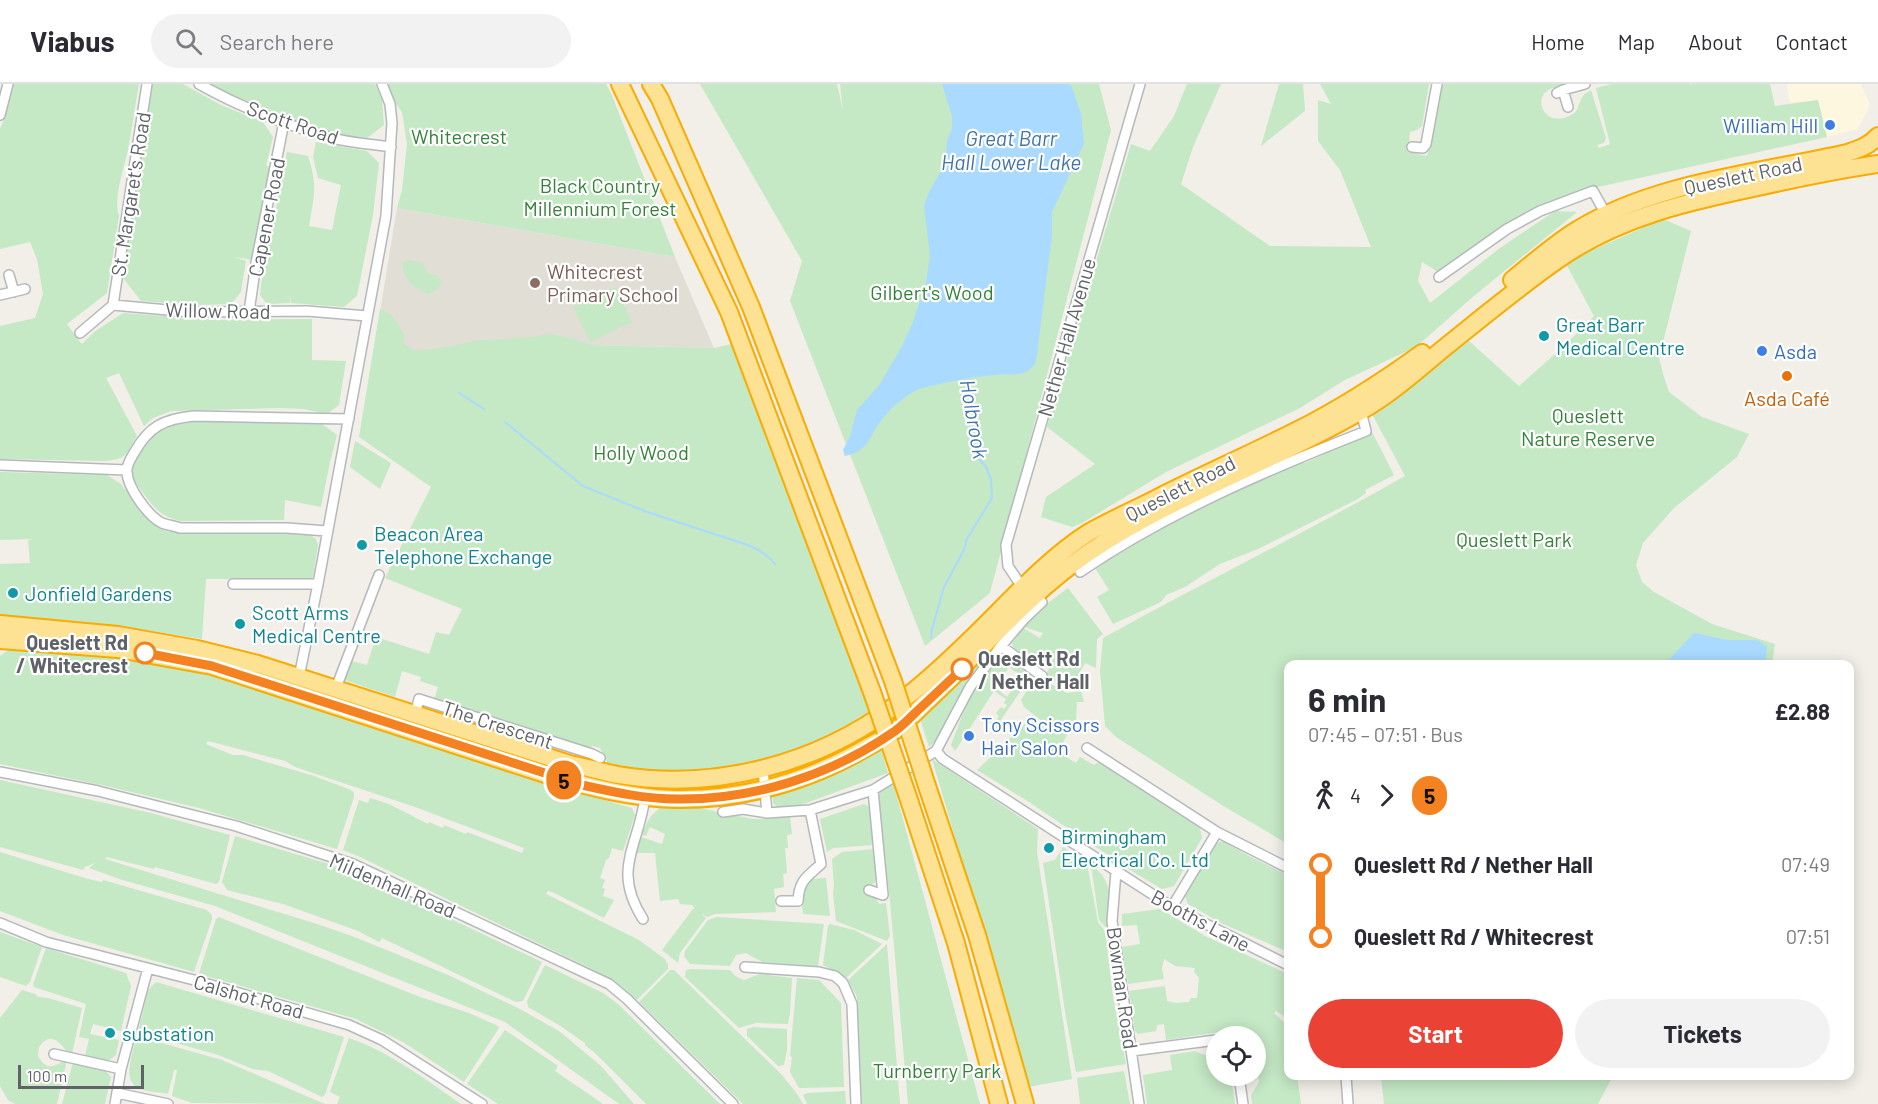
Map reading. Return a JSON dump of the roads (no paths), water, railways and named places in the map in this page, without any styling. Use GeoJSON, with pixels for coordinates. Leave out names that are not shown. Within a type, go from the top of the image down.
{"type":"FeatureCollection","features":[{"type":"Feature","properties":{"kind":"highway"},"geometry":{"type":"LineString","coordinates":[[620,84],[729,312],[872,692],[956,943],[999,1104]]}},
{"type":"Feature","properties":{"kind":"highway"},"geometry":{"type":"LineString","coordinates":[[651,84],[660,99],[751,307],[893,681],[977,935],[1025,1104]]}},
{"type":"Feature","properties":{"kind":"highway","name":"Queslett Road"},"geometry":{"type":"LineString","coordinates":[[1701,194],[1861,149],[1878,136]]}},
{"type":"Feature","properties":{"kind":"highway","name":"Queslett Road"},"geometry":{"type":"LineString","coordinates":[[0,624],[118,635],[197,649],[258,664],[297,684],[336,688],[412,721],[582,785],[645,797],[677,799],[722,796],[765,789],[799,780],[845,760],[896,730],[962,669],[1032,598],[1089,553],[1152,515],[1361,411],[1397,387],[1512,293],[1587,241],[1610,221],[1645,199],[1701,194],[1878,164]]}},
{"type":"Feature","properties":{"kind":"highway","name":"Queslett Road"},"geometry":{"type":"LineString","coordinates":[[0,640],[145,653],[297,684],[412,721],[618,775],[686,779],[763,769],[837,742],[893,707],[975,635],[1022,587],[1055,558],[1089,533],[1297,430],[1363,393],[1441,340],[1576,230],[1610,221]]}},
{"type":"Feature","properties":{"kind":"street"},"geometry":{"type":"LineString","coordinates":[[0,115],[8,84]]}},
{"type":"Feature","properties":{"kind":"street","name":"St. Margaret's Road"},"geometry":{"type":"LineString","coordinates":[[113,305],[147,84]]}},
{"type":"Feature","properties":{"kind":"street","name":"Scott Road"},"geometry":{"type":"LineString","coordinates":[[199,84],[222,97],[284,122],[333,138],[391,147]]}},
{"type":"Feature","properties":{"kind":"street"},"geometry":{"type":"LineString","coordinates":[[297,684],[318,584],[386,216],[392,123],[390,104],[382,84]]}},
{"type":"Feature","properties":{"kind":"street","name":"Nether Hall Avenue"},"geometry":{"type":"LineString","coordinates":[[1022,587],[1008,566],[1006,545],[1140,84]]}},
{"type":"Feature","properties":{"kind":"street"},"geometry":{"type":"LineString","coordinates":[[1412,147],[1423,148],[1426,144],[1437,84]]}},
{"type":"Feature","properties":{"kind":"street"},"geometry":{"type":"LineString","coordinates":[[1568,107],[1560,91],[1584,84]]}},
{"type":"Feature","properties":{"kind":"street","name":"Capener Road"},"geometry":{"type":"LineString","coordinates":[[249,312],[256,263],[284,122]]}},
{"type":"Feature","properties":{"kind":"street"},"geometry":{"type":"LineString","coordinates":[[1447,276],[1507,229],[1593,191],[1610,221]]}},
{"type":"Feature","properties":{"kind":"street"},"geometry":{"type":"LineString","coordinates":[[9,275],[14,292]]}},
{"type":"Feature","properties":{"kind":"street"},"geometry":{"type":"LineString","coordinates":[[0,296],[25,290]]}},
{"type":"Feature","properties":{"kind":"street"},"geometry":{"type":"LineString","coordinates":[[80,333],[113,305]]}},
{"type":"Feature","properties":{"kind":"street","name":"Willow Road"},"geometry":{"type":"LineString","coordinates":[[113,305],[190,312],[307,311],[367,316]]}},
{"type":"Feature","properties":{"kind":"street","name":"Queslett Road"},"geometry":{"type":"LineString","coordinates":[[1080,572],[1105,555],[1213,495],[1366,431],[1361,411]]}},
{"type":"Feature","properties":{"kind":"street"},"geometry":{"type":"LineString","coordinates":[[327,531],[287,528],[180,528],[163,524],[153,517],[137,498],[129,483],[127,470],[129,461],[154,427],[175,418],[194,416],[349,419]]}},
{"type":"Feature","properties":{"kind":"street"},"geometry":{"type":"LineString","coordinates":[[0,465],[127,470]]}},
{"type":"Feature","properties":{"kind":"street"},"geometry":{"type":"LineString","coordinates":[[336,688],[379,575]]}},
{"type":"Feature","properties":{"kind":"street"},"geometry":{"type":"LineString","coordinates":[[233,584],[318,584]]}},
{"type":"Feature","properties":{"kind":"street"},"geometry":{"type":"LineString","coordinates":[[723,812],[743,808],[767,813],[810,810],[873,790],[936,751],[970,687],[1001,646],[1042,602]]}},
{"type":"Feature","properties":{"kind":"street"},"geometry":{"type":"LineString","coordinates":[[1001,646],[1042,676]]}},
{"type":"Feature","properties":{"kind":"street","name":"The Crescent"},"geometry":{"type":"LineString","coordinates":[[412,721],[418,699],[595,752]]}},
{"type":"Feature","properties":{"kind":"street"},"geometry":{"type":"LineString","coordinates":[[1087,748],[1217,832],[1284,866]]}},
{"type":"Feature","properties":{"kind":"street","name":"Booths Lane"},"geometry":{"type":"LineString","coordinates":[[936,751],[943,759],[1172,907],[1284,963]]}},
{"type":"Feature","properties":{"kind":"street"},"geometry":{"type":"LineString","coordinates":[[763,769],[767,813]]}},
{"type":"Feature","properties":{"kind":"street","name":"Mildenhall Road"},"geometry":{"type":"LineString","coordinates":[[0,771],[98,791],[213,820],[353,864],[609,984],[734,1104]]}},
{"type":"Feature","properties":{"kind":"street"},"geometry":{"type":"LineString","coordinates":[[869,890],[883,895],[873,790]]}},
{"type":"Feature","properties":{"kind":"street"},"geometry":{"type":"LineString","coordinates":[[643,919],[627,880],[629,856],[645,797]]}},
{"type":"Feature","properties":{"kind":"street"},"geometry":{"type":"LineString","coordinates":[[781,902],[798,901],[799,887],[805,878],[821,864],[810,810]]}},
{"type":"Feature","properties":{"kind":"street"},"geometry":{"type":"LineString","coordinates":[[1172,907],[1217,832]]}},
{"type":"Feature","properties":{"kind":"street","name":"Bowman Road"},"geometry":{"type":"LineString","coordinates":[[1116,872],[1112,921],[1139,1104]]}},
{"type":"Feature","properties":{"kind":"street","name":"Calshot Road"},"geometry":{"type":"LineString","coordinates":[[0,923],[46,942],[148,968],[349,1025],[382,1040],[482,1104]]}},
{"type":"Feature","properties":{"kind":"street"},"geometry":{"type":"LineString","coordinates":[[745,967],[819,972],[835,976],[843,982],[852,1004],[856,1104]]}},
{"type":"Feature","properties":{"kind":"street"},"geometry":{"type":"LineString","coordinates":[[115,1104],[121,1069],[148,968]]}},
{"type":"Feature","properties":{"kind":"street"},"geometry":{"type":"LineString","coordinates":[[1132,1052],[1206,1041]]}},
{"type":"Feature","properties":{"kind":"street"},"geometry":{"type":"LineString","coordinates":[[54,1054],[121,1069]]}},
{"type":"Feature","properties":{"kind":"street"},"geometry":{"type":"LineString","coordinates":[[1346,1080],[1348,1104]]}},
{"type":"Feature","properties":{"kind":"street"},"geometry":{"type":"LineString","coordinates":[[1240,1086],[1243,1104]]}},
{"type":"Feature","properties":{"kind":"street"},"geometry":{"type":"LineString","coordinates":[[117,1093],[168,1104]]}},
{"type":"Feature","properties":{"kind":"water","name":"Great Barr Hall Lower Lake"},"geometry":{"type":"Polygon","coordinates":[[[942,84],[1068,84],[1072,87],[1081,114],[1084,144],[1052,212],[1052,235],[1036,362],[1033,367],[1021,373],[968,378],[917,390],[889,412],[864,447],[845,456],[843,450],[850,436],[857,410],[880,384],[902,346],[926,283],[930,255],[924,206],[945,164],[947,141],[952,128],[952,116],[942,84]]]}},
{"type":"Feature","properties":{"kind":"water"},"geometry":{"type":"Polygon","coordinates":[[[1694,633],[1728,640],[1757,640],[1767,646],[1765,660],[1669,660],[1694,633]]]}},
{"type":"Feature","properties":{"kind":"waterway","name":"Holbrook"},"geometry":{"type":"LineString","coordinates":[[931,638],[944,587],[964,550],[967,539],[992,498],[991,479],[986,467],[978,458],[965,393],[965,378]]}},
{"type":"Feature","properties":{"kind":"waterway"},"geometry":{"type":"LineString","coordinates":[[459,393],[484,409]]}},
{"type":"Feature","properties":{"kind":"waterway"},"geometry":{"type":"LineString","coordinates":[[505,422],[583,486],[647,512],[748,545],[763,553],[775,564]]}},
{"type":"Feature","properties":{"kind":"place","name":"William Hill"},"geometry":{"type":"Point","coordinates":[1830,125]}},
{"type":"Feature","properties":{"kind":"place","name":"Whitecrest Primary School"},"geometry":{"type":"Point","coordinates":[535,283]}},
{"type":"Feature","properties":{"kind":"place","name":"Great Barr Medical Centre"},"geometry":{"type":"Point","coordinates":[1544,336]}},
{"type":"Feature","properties":{"kind":"place","name":"Asda"},"geometry":{"type":"Point","coordinates":[1762,351]}},
{"type":"Feature","properties":{"kind":"place","name":"Asda Café"},"geometry":{"type":"Point","coordinates":[1787,376]}},
{"type":"Feature","properties":{"kind":"place","name":"Beacon Area Telephone Exchange"},"geometry":{"type":"Point","coordinates":[362,545]}},
{"type":"Feature","properties":{"kind":"place","name":"Jonfield Gardens"},"geometry":{"type":"Point","coordinates":[13,593]}},
{"type":"Feature","properties":{"kind":"place","name":"Scott Arms Medical Centre"},"geometry":{"type":"Point","coordinates":[240,624]}},
{"type":"Feature","properties":{"kind":"place","name":"Queslett Rd / Whitecrest"},"geometry":{"type":"Point","coordinates":[145,653]}},
{"type":"Feature","properties":{"kind":"place","name":"Queslett Rd / Nether Hall"},"geometry":{"type":"Point","coordinates":[962,669]}},
{"type":"Feature","properties":{"kind":"place","name":"Tony Scissors Hair Salon"},"geometry":{"type":"Point","coordinates":[969,736]}},
{"type":"Feature","properties":{"kind":"place","name":"Birmingham Electrical Co. Ltd"},"geometry":{"type":"Point","coordinates":[1049,848]}},
{"type":"Feature","properties":{"kind":"place","name":"substation"},"geometry":{"type":"Point","coordinates":[110,1033]}},
{"type":"Feature","properties":{"kind":"park label","name":"Whitecrest"},"geometry":{"type":"Point","coordinates":[459,136]}},
{"type":"Feature","properties":{"kind":"park label","name":"Black Country Millennium Forest"},"geometry":{"type":"Point","coordinates":[600,196]}},
{"type":"Feature","properties":{"kind":"park label","name":"Gilbert's Wood"},"geometry":{"type":"Point","coordinates":[932,292]}},
{"type":"Feature","properties":{"kind":"park label","name":"Queslett Nature Reserve"},"geometry":{"type":"Point","coordinates":[1588,426]}},
{"type":"Feature","properties":{"kind":"park label","name":"Holly Wood"},"geometry":{"type":"Point","coordinates":[641,452]}},
{"type":"Feature","properties":{"kind":"park label","name":"Queslett Park"},"geometry":{"type":"Point","coordinates":[1514,539]}},
{"type":"Feature","properties":{"kind":"park label","name":"Turnberry Park"},"geometry":{"type":"Point","coordinates":[937,1070]}}]}
